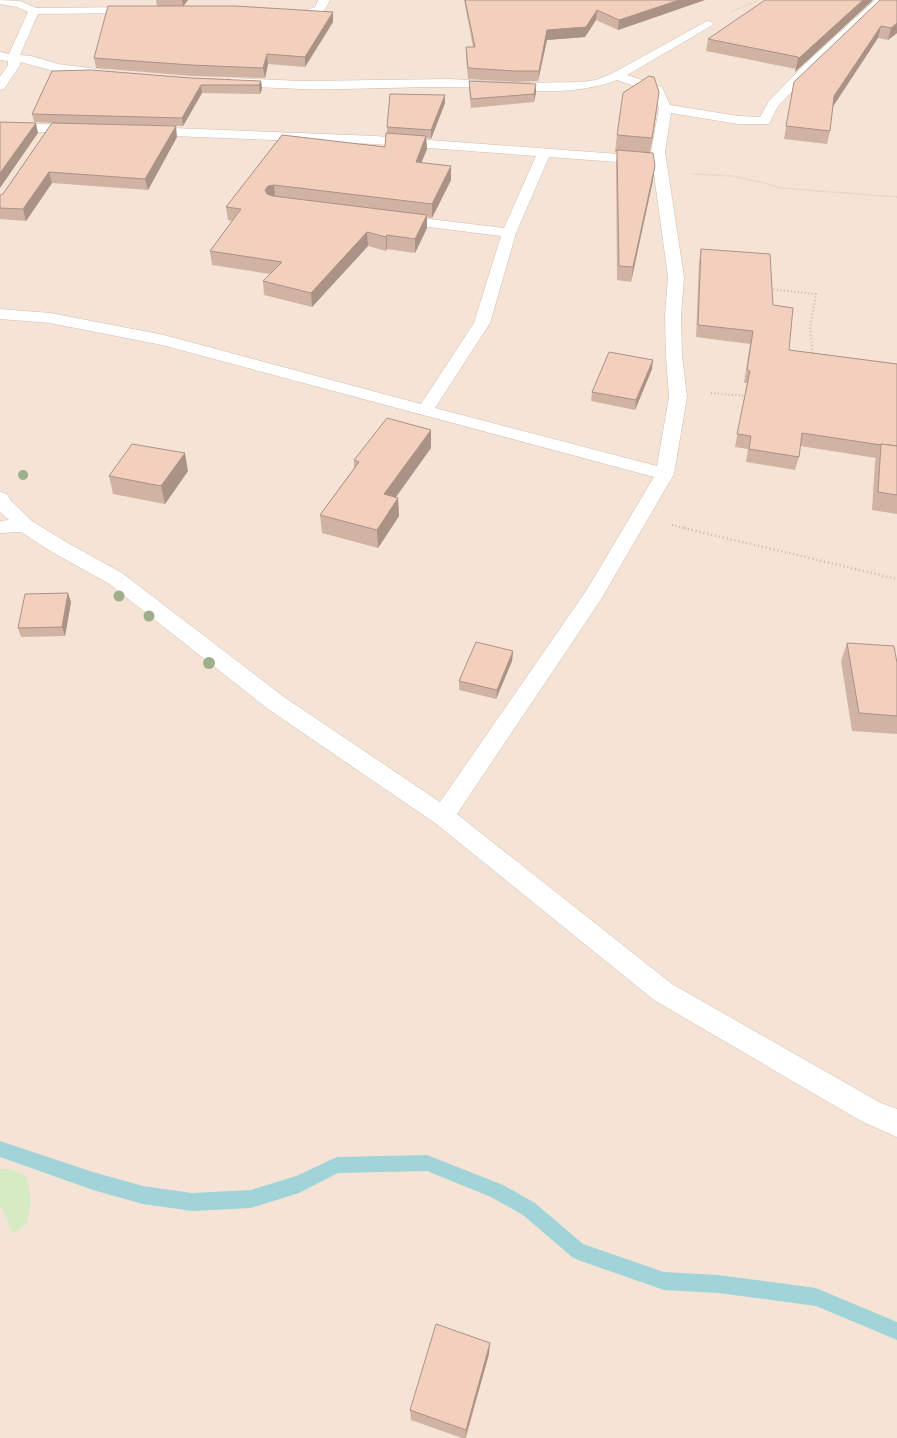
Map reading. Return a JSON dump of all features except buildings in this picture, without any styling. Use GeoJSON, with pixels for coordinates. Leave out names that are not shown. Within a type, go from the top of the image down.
{"type":"FeatureCollection","features":[{"type":"Feature","properties":{"kind":"street"},"geometry":{"type":"LineString","coordinates":[[274,12],[304,14],[320,9],[324,0]]}},
{"type":"Feature","properties":{"kind":"street"},"geometry":{"type":"LineString","coordinates":[[665,108],[738,120],[764,121],[773,104],[808,68],[881,0]]}},
{"type":"Feature","properties":{"kind":"street"},"geometry":{"type":"LineString","coordinates":[[0,1],[20,4],[34,11],[149,10]]}},
{"type":"Feature","properties":{"kind":"street"},"geometry":{"type":"LineString","coordinates":[[0,86],[14,65],[14,56],[34,11]]}},
{"type":"Feature","properties":{"kind":"street"},"geometry":{"type":"LineString","coordinates":[[223,82],[302,85],[450,83],[514,87],[582,86],[599,83],[617,76],[707,24]]}},
{"type":"Feature","properties":{"kind":"street"},"geometry":{"type":"LineString","coordinates":[[0,56],[14,56],[58,68],[115,75]]}},
{"type":"Feature","properties":{"kind":"street"},"geometry":{"type":"LineString","coordinates":[[443,816],[593,596],[665,474],[678,391],[674,356],[673,316],[676,277],[658,152],[665,108],[658,90],[617,76]]}},
{"type":"Feature","properties":{"kind":"street"},"geometry":{"type":"LineString","coordinates":[[0,127],[88,129]]}},
{"type":"Feature","properties":{"kind":"street"},"geometry":{"type":"LineString","coordinates":[[41,140],[50,128]]}},
{"type":"Feature","properties":{"kind":"street"},"geometry":{"type":"LineString","coordinates":[[135,131],[375,140],[544,152],[660,166]]}},
{"type":"Feature","properties":{"kind":"street"},"geometry":{"type":"LineString","coordinates":[[425,412],[482,323],[509,233],[544,152]]}},
{"type":"Feature","properties":{"kind":"street"},"geometry":{"type":"LineString","coordinates":[[382,218],[509,233]]}},
{"type":"Feature","properties":{"kind":"street"},"geometry":{"type":"LineString","coordinates":[[0,314],[50,318],[164,340],[425,412],[665,474]]}},
{"type":"Feature","properties":{"kind":"street"},"geometry":{"type":"LineString","coordinates":[[0,498],[4,505],[25,525],[59,547],[115,578],[276,703],[443,816],[663,992],[872,1112],[897,1123]]}},
{"type":"Feature","properties":{"kind":"street"},"geometry":{"type":"LineString","coordinates":[[0,527],[25,525]]}},
{"type":"Feature","properties":{"kind":"path"},"geometry":{"type":"LineString","coordinates":[[660,166],[732,176],[761,182],[780,188],[897,197]]}},
{"type":"Feature","properties":{"kind":"path"},"geometry":{"type":"LineString","coordinates":[[766,288],[816,294],[810,328],[813,357]]}},
{"type":"Feature","properties":{"kind":"path"},"geometry":{"type":"LineString","coordinates":[[678,391],[747,396]]}},
{"type":"Feature","properties":{"kind":"path"},"geometry":{"type":"LineString","coordinates":[[640,517],[897,580]]}},
{"type":"Feature","properties":{"kind":"shaded area"},"geometry":{"type":"Polygon","coordinates":[[[0,0],[897,0],[897,1438],[0,1438],[0,0]]]}},
{"type":"Feature","properties":{"kind":"green space"},"geometry":{"type":"Polygon","coordinates":[[[0,1169],[10,1169],[27,1177],[31,1200],[27,1223],[13,1234],[0,1205],[0,1169]]]}},
{"type":"Feature","properties":{"kind":"waterway"},"geometry":{"type":"LineString","coordinates":[[0,1149],[93,1181],[143,1195],[192,1202],[251,1199],[299,1184],[337,1165],[427,1163],[497,1191],[529,1209],[578,1251],[664,1281],[718,1284],[816,1297],[897,1331]]}}]}
